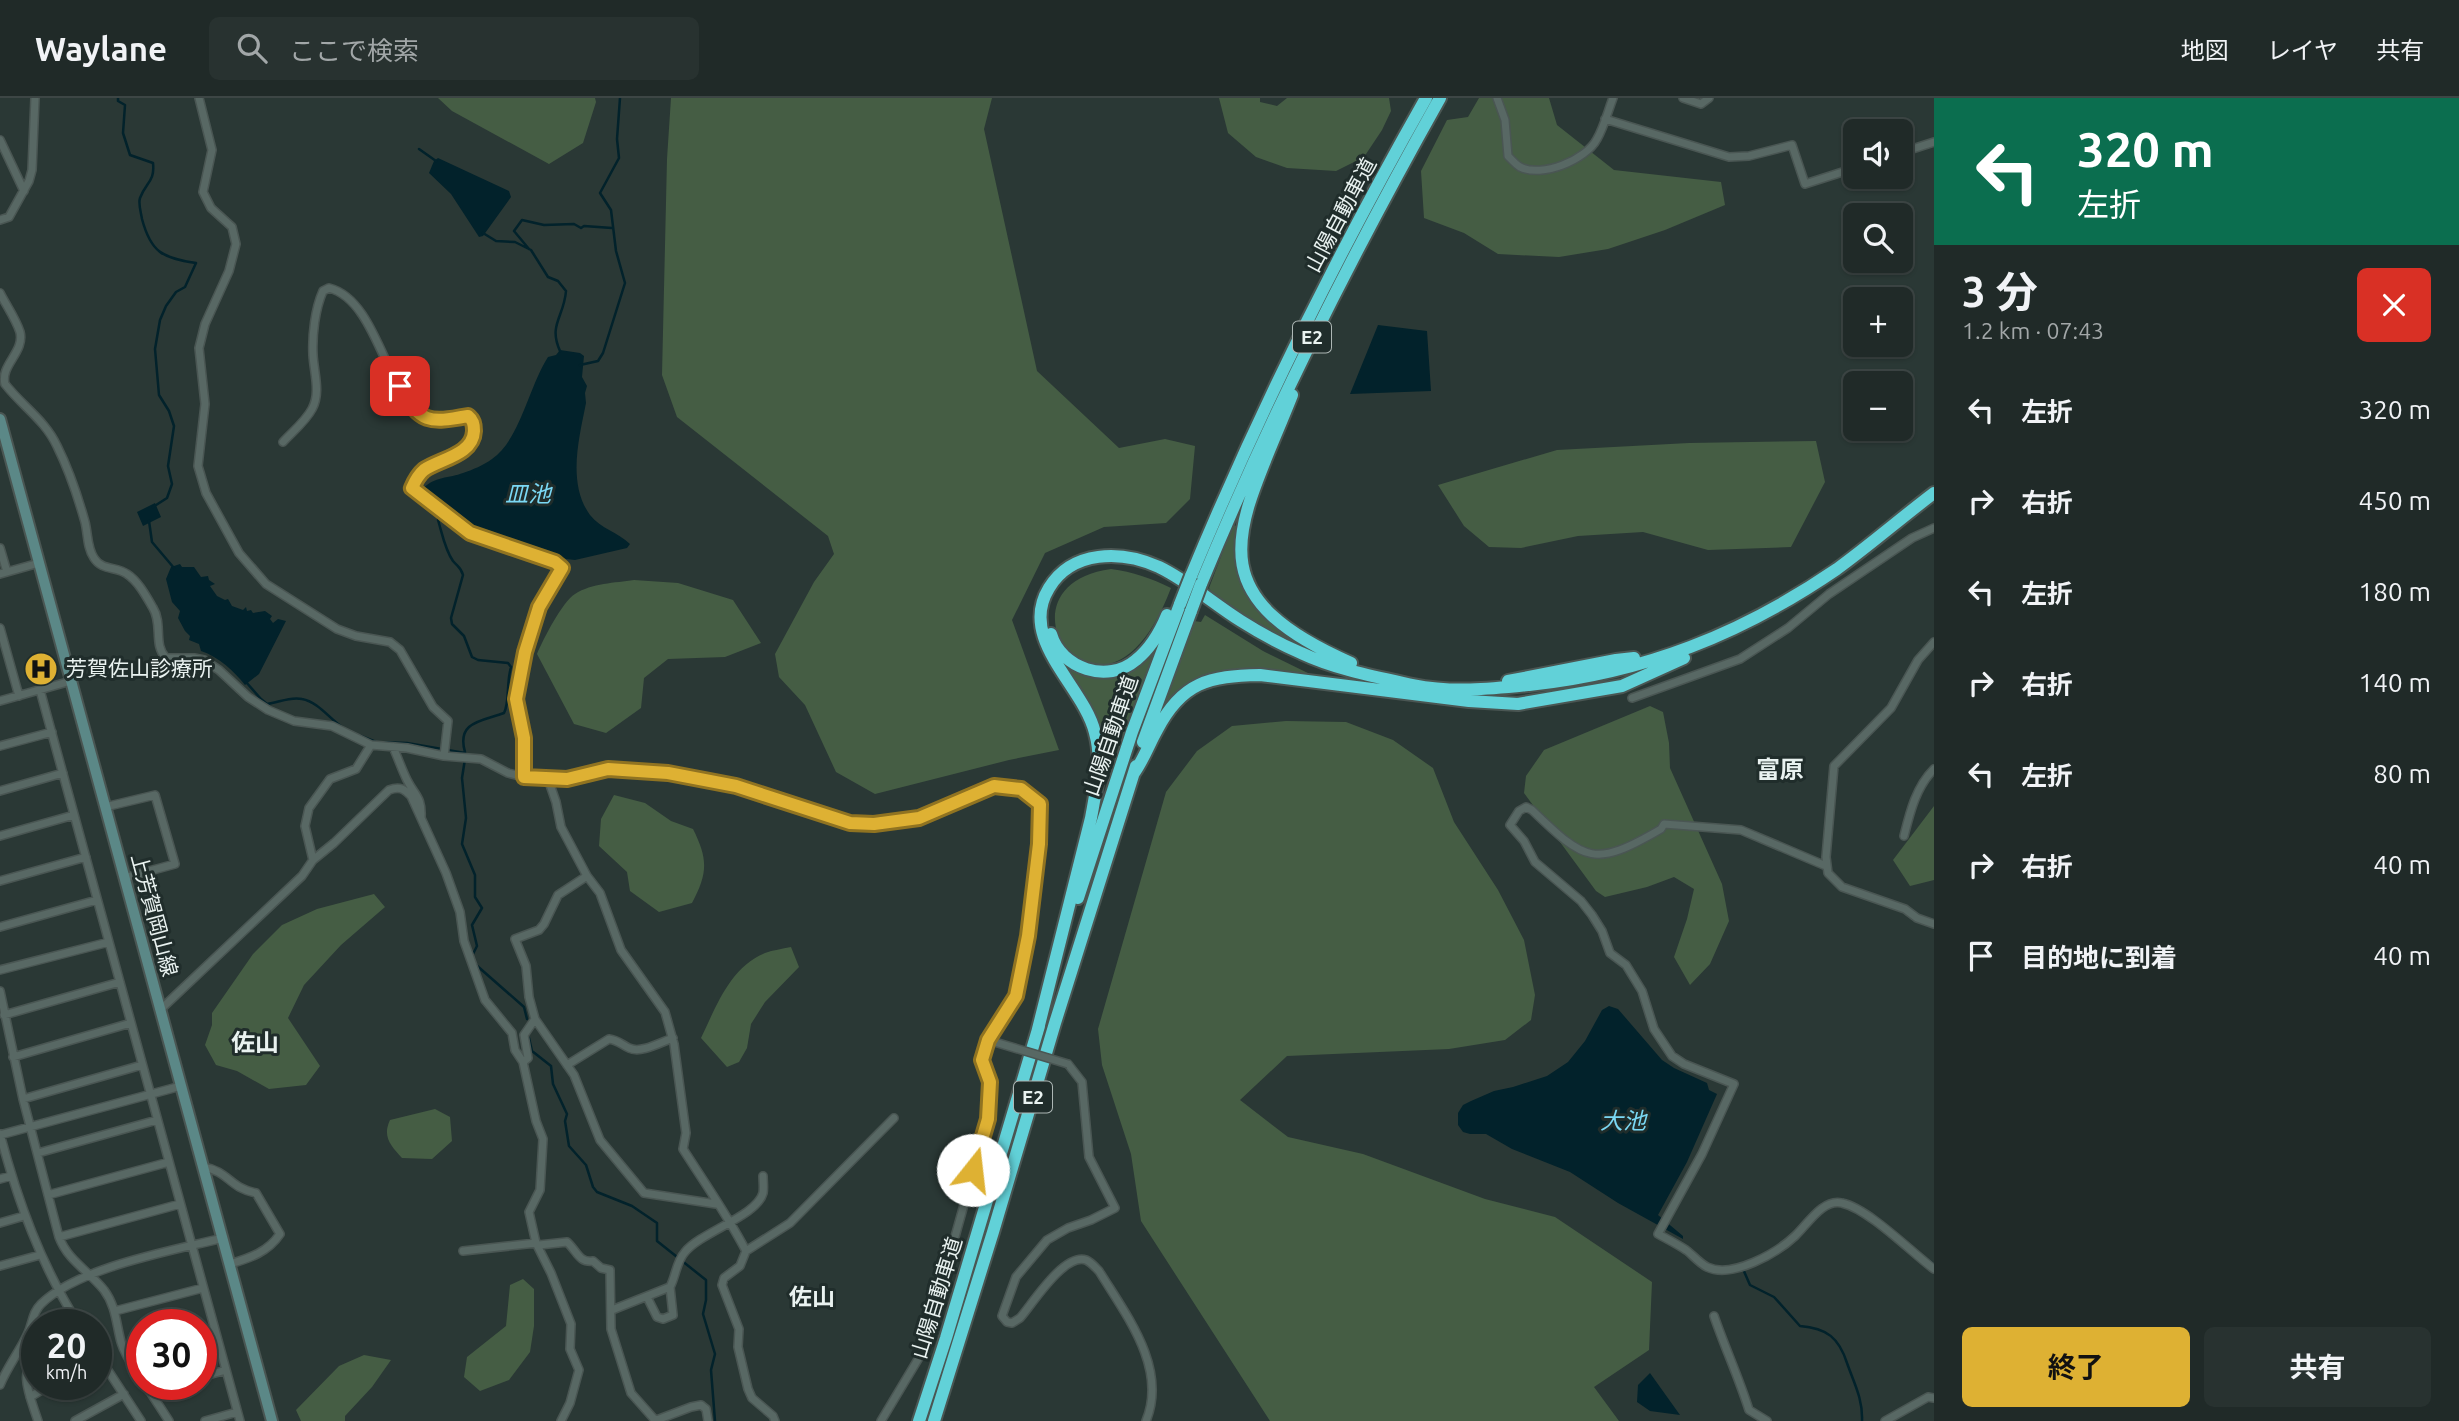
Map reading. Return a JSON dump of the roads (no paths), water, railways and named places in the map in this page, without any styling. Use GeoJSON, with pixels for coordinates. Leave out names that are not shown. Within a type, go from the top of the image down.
{"type":"FeatureCollection","features":[{"type":"Feature","properties":{"kind":"highway","name":"山陽自動車道"},"geometry":{"type":"LineString","coordinates":[[1196,580],[1226,492],[1292,350],[1426,98]]}},
{"type":"Feature","properties":{"kind":"highway","name":"山陽自動車道"},"geometry":{"type":"LineString","coordinates":[[919,1421],[1112,789],[1182,605],[1327,307],[1440,98]]}},
{"type":"Feature","properties":{"kind":"highway"},"geometry":{"type":"LineString","coordinates":[[1327,307],[1243,521],[1240,554],[1250,589],[1259,603],[1280,623],[1378,682]]}},
{"type":"Feature","properties":{"kind":"highway"},"geometry":{"type":"LineString","coordinates":[[1134,773],[1145,757],[1166,713],[1182,694],[1204,682],[1229,676],[1260,675],[1378,682],[1417,686],[1518,704],[1622,686],[1787,601],[1839,567],[1934,493]]}},
{"type":"Feature","properties":{"kind":"highway"},"geometry":{"type":"LineString","coordinates":[[1468,696],[1569,681],[1674,659],[1732,638],[1791,607],[1841,575],[1934,502]]}},
{"type":"Feature","properties":{"kind":"highway"},"geometry":{"type":"LineString","coordinates":[[1037,1033],[1091,818],[1099,758],[1096,734],[1090,717],[1051,656],[1044,639],[1041,624],[1043,599],[1058,576],[1069,566],[1100,556],[1117,555],[1136,559],[1159,567],[1243,623],[1293,650],[1378,682]]}},
{"type":"Feature","properties":{"kind":"highway"},"geometry":{"type":"LineString","coordinates":[[1196,580],[1182,605],[1153,642],[1134,662],[1122,668],[1110,671],[1085,669],[1066,658],[1053,640],[1050,604],[1063,582],[1082,568],[1121,564],[1136,567],[1172,584],[1227,622],[1266,645],[1302,661],[1378,682]]}},
{"type":"Feature","properties":{"kind":"highway","name":"山陽自動車道"},"geometry":{"type":"LineString","coordinates":[[934,1421],[1134,773],[1182,605]]}},
{"type":"Feature","properties":{"kind":"main road","name":"上芳賀岡山線"},"geometry":{"type":"LineString","coordinates":[[0,419],[272,1421]]}},
{"type":"Feature","properties":{"kind":"street"},"geometry":{"type":"LineString","coordinates":[[0,219],[9,217],[32,170],[35,98]]}},
{"type":"Feature","properties":{"kind":"street"},"geometry":{"type":"LineString","coordinates":[[199,98],[212,150],[203,192],[211,208],[232,227],[236,244],[229,271],[205,324],[199,348],[205,404],[198,466],[206,493],[239,552],[266,584],[337,629],[356,636],[390,642],[400,649],[433,707],[448,721],[445,752]]}},
{"type":"Feature","properties":{"kind":"street"},"geometry":{"type":"LineString","coordinates":[[1497,98],[1505,120],[1508,156],[1520,167],[1542,170],[1559,167],[1578,158],[1596,141],[1612,98]]}},
{"type":"Feature","properties":{"kind":"street"},"geometry":{"type":"LineString","coordinates":[[1683,98],[1700,104],[1709,98]]}},
{"type":"Feature","properties":{"kind":"street"},"geometry":{"type":"LineString","coordinates":[[1605,119],[1729,157],[1749,156],[1792,145],[1805,184],[1843,172]]}},
{"type":"Feature","properties":{"kind":"street"},"geometry":{"type":"LineString","coordinates":[[0,140],[24,191]]}},
{"type":"Feature","properties":{"kind":"street"},"geometry":{"type":"LineString","coordinates":[[1913,149],[1934,142]]}},
{"type":"Feature","properties":{"kind":"street"},"geometry":{"type":"LineString","coordinates":[[283,442],[308,415],[315,400],[313,353],[316,313],[323,291],[329,288],[337,290],[351,301],[374,335],[408,401],[422,416],[438,421],[468,416],[473,420],[474,431],[470,444],[426,469],[418,476],[412,488],[470,533],[555,562],[562,568],[539,607],[525,652],[516,699],[524,738],[524,777]]}},
{"type":"Feature","properties":{"kind":"street"},"geometry":{"type":"LineString","coordinates":[[0,292],[20,332],[20,341],[4,376],[5,384],[45,426],[58,447],[95,560],[99,565],[131,577],[159,618],[158,640],[161,653],[166,658],[204,660],[268,710],[294,721],[332,726],[371,745],[445,752],[481,760],[508,773],[524,777],[567,779],[608,769],[668,773],[736,786],[850,823],[874,824],[919,818],[994,786],[1021,789],[1040,804],[1039,844],[1028,936],[1016,996],[988,1040],[982,1060],[990,1082],[988,1119],[923,1351],[881,1421]]}},
{"type":"Feature","properties":{"kind":"street"},"geometry":{"type":"LineString","coordinates":[[1632,698],[1740,659],[1788,628],[1839,587],[1912,538],[1934,528]]}},
{"type":"Feature","properties":{"kind":"street"},"geometry":{"type":"LineString","coordinates":[[0,548],[3,573],[39,563]]}},
{"type":"Feature","properties":{"kind":"street"},"geometry":{"type":"LineString","coordinates":[[0,628],[19,696]]}},
{"type":"Feature","properties":{"kind":"street"},"geometry":{"type":"LineString","coordinates":[[1934,642],[1918,660],[1891,708],[1834,766],[1826,866],[1828,873],[1842,887],[1905,909],[1917,918],[1934,924]]}},
{"type":"Feature","properties":{"kind":"street"},"geometry":{"type":"LineString","coordinates":[[0,701],[71,681]]}},
{"type":"Feature","properties":{"kind":"street"},"geometry":{"type":"LineString","coordinates":[[40,690],[209,1309]]}},
{"type":"Feature","properties":{"kind":"street"},"geometry":{"type":"LineString","coordinates":[[0,746],[51,732]]}},
{"type":"Feature","properties":{"kind":"street"},"geometry":{"type":"LineString","coordinates":[[313,860],[305,826],[309,808],[330,779],[356,769],[371,745]]}},
{"type":"Feature","properties":{"kind":"street"},"geometry":{"type":"LineString","coordinates":[[393,747],[407,781],[422,804],[421,818]]}},
{"type":"Feature","properties":{"kind":"street"},"geometry":{"type":"LineString","coordinates":[[1904,836],[1911,806],[1934,769]]}},
{"type":"Feature","properties":{"kind":"street"},"geometry":{"type":"LineString","coordinates":[[0,791],[63,774]]}},
{"type":"Feature","properties":{"kind":"street"},"geometry":{"type":"LineString","coordinates":[[548,779],[561,827],[587,876],[600,893],[621,950],[665,1012],[673,1038],[685,1133],[683,1149],[716,1204],[732,1223],[746,1251]]}},
{"type":"Feature","properties":{"kind":"street"},"geometry":{"type":"LineString","coordinates":[[160,1010],[294,884],[313,860],[389,790],[396,787],[404,789],[411,796],[446,873],[460,912],[464,941],[485,1000],[512,1033],[515,1050],[523,1062],[536,1121],[543,1139],[540,1190],[530,1205],[529,1212],[538,1244],[571,1324],[570,1349],[579,1370],[570,1403],[561,1421]]}},
{"type":"Feature","properties":{"kind":"street"},"geometry":{"type":"LineString","coordinates":[[105,807],[155,795],[175,864],[124,878]]}},
{"type":"Feature","properties":{"kind":"street"},"geometry":{"type":"LineString","coordinates":[[1826,866],[1741,830],[1664,824],[1626,849],[1607,854],[1587,854],[1566,843],[1526,807],[1519,811],[1510,825],[1524,841],[1535,862],[1581,901],[1592,915],[1602,931],[1610,953],[1626,965],[1642,991],[1654,1029],[1672,1056],[1684,1064],[1734,1084],[1702,1154],[1658,1234],[1707,1267],[1722,1271],[1754,1262],[1772,1252],[1795,1236],[1809,1219],[1829,1205],[1843,1203],[1875,1222],[1934,1269]]}},
{"type":"Feature","properties":{"kind":"street"},"geometry":{"type":"LineString","coordinates":[[0,836],[74,815]]}},
{"type":"Feature","properties":{"kind":"street"},"geometry":{"type":"LineString","coordinates":[[0,881],[86,857]]}},
{"type":"Feature","properties":{"kind":"street"},"geometry":{"type":"LineString","coordinates":[[587,876],[558,895],[544,924],[538,930],[515,939],[526,966],[529,997],[536,1019],[574,1075],[600,1140],[644,1193],[716,1204]]}},
{"type":"Feature","properties":{"kind":"street"},"geometry":{"type":"LineString","coordinates":[[0,927],[97,900]]}},
{"type":"Feature","properties":{"kind":"street"},"geometry":{"type":"LineString","coordinates":[[0,970],[109,942]]}},
{"type":"Feature","properties":{"kind":"street"},"geometry":{"type":"LineString","coordinates":[[4,1014],[120,982]]}},
{"type":"Feature","properties":{"kind":"street"},"geometry":{"type":"LineString","coordinates":[[0,991],[23,1099],[59,1237],[68,1255],[89,1273],[105,1292],[115,1311],[126,1353]]}},
{"type":"Feature","properties":{"kind":"street"},"geometry":{"type":"LineString","coordinates":[[523,1062],[528,1058],[524,1035],[536,1019]]}},
{"type":"Feature","properties":{"kind":"street"},"geometry":{"type":"LineString","coordinates":[[13,1057],[131,1023]]}},
{"type":"Feature","properties":{"kind":"street"},"geometry":{"type":"LineString","coordinates":[[567,1065],[609,1039],[632,1050],[640,1050],[673,1038]]}},
{"type":"Feature","properties":{"kind":"street"},"geometry":{"type":"LineString","coordinates":[[988,1040],[1068,1064],[1082,1082],[1089,1157],[1115,1208],[1047,1240],[1016,1277],[1002,1316],[1007,1322],[1020,1318],[1060,1269],[1076,1260],[1086,1260],[1093,1265],[1132,1324],[1146,1354],[1152,1373],[1146,1421]]}},
{"type":"Feature","properties":{"kind":"street"},"geometry":{"type":"LineString","coordinates":[[23,1099],[142,1065]]}},
{"type":"Feature","properties":{"kind":"street"},"geometry":{"type":"LineString","coordinates":[[68,1309],[40,1255],[24,1216],[0,1135],[181,1086]]}},
{"type":"Feature","properties":{"kind":"street"},"geometry":{"type":"LineString","coordinates":[[775,1421],[773,1416],[752,1398],[748,1389],[738,1347],[739,1329],[722,1285],[724,1279],[740,1266],[746,1251],[790,1223],[894,1118]]}},
{"type":"Feature","properties":{"kind":"street"},"geometry":{"type":"LineString","coordinates":[[38,1153],[158,1120]]}},
{"type":"Feature","properties":{"kind":"street"},"geometry":{"type":"LineString","coordinates":[[48,1195],[169,1162]]}},
{"type":"Feature","properties":{"kind":"street"},"geometry":{"type":"LineString","coordinates":[[203,1167],[217,1169],[240,1190],[256,1193],[280,1234],[272,1245],[260,1253],[230,1264]]}},
{"type":"Feature","properties":{"kind":"street"},"geometry":{"type":"LineString","coordinates":[[0,1179],[12,1176]]}},
{"type":"Feature","properties":{"kind":"street"},"geometry":{"type":"LineString","coordinates":[[647,1297],[657,1317],[663,1319],[673,1315],[670,1287],[685,1251],[705,1235],[732,1223],[757,1203],[763,1194],[762,1176]]}},
{"type":"Feature","properties":{"kind":"street"},"geometry":{"type":"LineString","coordinates":[[59,1237],[180,1205]]}},
{"type":"Feature","properties":{"kind":"street"},"geometry":{"type":"LineString","coordinates":[[0,1223],[24,1216]]}},
{"type":"Feature","properties":{"kind":"street"},"geometry":{"type":"LineString","coordinates":[[0,1385],[29,1332],[33,1314],[58,1291],[89,1273],[223,1238]]}},
{"type":"Feature","properties":{"kind":"street"},"geometry":{"type":"LineString","coordinates":[[463,1251],[567,1242],[579,1258],[586,1262],[593,1261],[601,1268],[610,1270],[611,1329],[631,1393],[654,1421],[701,1405],[706,1409],[708,1421]]}},
{"type":"Feature","properties":{"kind":"street"},"geometry":{"type":"LineString","coordinates":[[0,1266],[40,1255]]}},
{"type":"Feature","properties":{"kind":"street"},"geometry":{"type":"LineString","coordinates":[[115,1311],[203,1287]]}},
{"type":"Feature","properties":{"kind":"street"},"geometry":{"type":"LineString","coordinates":[[612,1310],[670,1287]]}},
{"type":"Feature","properties":{"kind":"street"},"geometry":{"type":"LineString","coordinates":[[1714,1316],[1732,1367],[1742,1384],[1749,1410],[1767,1421]]}},
{"type":"Feature","properties":{"kind":"street"},"geometry":{"type":"LineString","coordinates":[[217,1339],[240,1421]]}},
{"type":"Feature","properties":{"kind":"street"},"geometry":{"type":"LineString","coordinates":[[217,1373],[226,1370]]}},
{"type":"Feature","properties":{"kind":"street"},"geometry":{"type":"LineString","coordinates":[[112,1377],[141,1421]]}},
{"type":"Feature","properties":{"kind":"street"},"geometry":{"type":"LineString","coordinates":[[75,1421],[124,1394]]}},
{"type":"Feature","properties":{"kind":"street"},"geometry":{"type":"LineString","coordinates":[[1885,1421],[1928,1397],[1934,1398]]}},
{"type":"Feature","properties":{"kind":"street"},"geometry":{"type":"LineString","coordinates":[[31,1400],[38,1421]]}},
{"type":"Feature","properties":{"kind":"street"},"geometry":{"type":"LineString","coordinates":[[155,1400],[169,1421]]}},
{"type":"Feature","properties":{"kind":"street"},"geometry":{"type":"LineString","coordinates":[[205,1421],[237,1412]]}},
{"type":"Feature","properties":{"kind":"water"},"geometry":{"type":"Polygon","coordinates":[[[438,158],[509,191],[511,197],[483,236],[479,237],[451,194],[429,173],[438,158]]]}},
{"type":"Feature","properties":{"kind":"water"},"geometry":{"type":"Polygon","coordinates":[[[1378,325],[1427,331],[1431,391],[1350,394],[1378,325]]]}},
{"type":"Feature","properties":{"kind":"water","name":"皿池"},"geometry":{"type":"Polygon","coordinates":[[[560,350],[584,356],[582,377],[587,386],[586,403],[577,460],[579,489],[583,502],[594,520],[630,544],[627,548],[575,560],[471,525],[424,488],[437,480],[478,467],[502,450],[517,426],[541,369],[548,357],[556,355],[560,350]]]}},
{"type":"Feature","properties":{"kind":"water"},"geometry":{"type":"Polygon","coordinates":[[[155,503],[161,517],[143,526],[137,512],[155,503]]]}},
{"type":"Feature","properties":{"kind":"water"},"geometry":{"type":"Polygon","coordinates":[[[180,564],[182,567],[194,567],[201,577],[208,576],[215,584],[210,586],[217,596],[228,599],[232,606],[243,610],[246,607],[247,611],[251,610],[253,613],[265,611],[272,616],[270,619],[273,623],[278,619],[286,621],[259,674],[245,685],[226,665],[201,651],[199,644],[189,640],[190,636],[178,618],[180,611],[172,602],[166,579],[171,567],[180,564]]]}},
{"type":"Feature","properties":{"kind":"water","name":"大池"},"geometry":{"type":"Polygon","coordinates":[[[1609,1006],[1618,1009],[1662,1060],[1707,1083],[1709,1090],[1717,1094],[1687,1162],[1658,1215],[1683,1236],[1683,1239],[1618,1203],[1570,1172],[1512,1149],[1486,1134],[1463,1132],[1458,1125],[1458,1113],[1463,1105],[1494,1091],[1547,1076],[1568,1062],[1585,1041],[1602,1010],[1609,1006]]]}},
{"type":"Feature","properties":{"kind":"water"},"geometry":{"type":"Polygon","coordinates":[[[1650,1373],[1680,1415],[1650,1411],[1637,1402],[1638,1385],[1650,1373]]]}},
{"type":"Feature","properties":{"kind":"waterway"},"geometry":{"type":"LineString","coordinates":[[118,98],[118,101],[125,105],[123,133],[130,155],[153,163],[151,178],[139,203],[150,240],[154,247],[167,256],[196,263],[185,287],[176,292],[160,320],[155,349],[159,395],[174,426],[168,466],[172,484],[167,498],[153,507]]}},
{"type":"Feature","properties":{"kind":"waterway"},"geometry":{"type":"LineString","coordinates":[[580,365],[598,361],[603,353],[625,283],[616,251],[611,210],[600,193],[619,158],[617,139],[620,98]]}},
{"type":"Feature","properties":{"kind":"waterway"},"geometry":{"type":"LineString","coordinates":[[419,149],[436,161]]}},
{"type":"Feature","properties":{"kind":"waterway"},"geometry":{"type":"LineString","coordinates":[[529,249],[514,231],[522,220],[544,225],[574,224],[581,228],[612,228]]}},
{"type":"Feature","properties":{"kind":"waterway"},"geometry":{"type":"LineString","coordinates":[[483,233],[496,241],[515,242],[531,250],[548,277],[558,281],[566,291],[556,327],[560,351]]}},
{"type":"Feature","properties":{"kind":"waterway"},"geometry":{"type":"LineString","coordinates":[[441,514],[438,520],[446,547],[463,575],[451,618],[452,624],[464,636],[472,657],[508,663],[511,667],[504,713],[468,728],[464,734],[465,752]]}},
{"type":"Feature","properties":{"kind":"waterway"},"geometry":{"type":"LineString","coordinates":[[149,521],[152,542],[174,568]]}},
{"type":"Feature","properties":{"kind":"waterway"},"geometry":{"type":"LineString","coordinates":[[246,682],[267,704],[293,698],[302,699],[319,708],[345,729]]}},
{"type":"Feature","properties":{"kind":"waterway"},"geometry":{"type":"LineString","coordinates":[[361,736],[376,742],[407,743],[465,753]]}},
{"type":"Feature","properties":{"kind":"waterway"},"geometry":{"type":"LineString","coordinates":[[465,759],[462,778],[466,818],[462,844],[475,875],[475,897],[482,908],[472,925],[477,946],[472,956]]}},
{"type":"Feature","properties":{"kind":"waterway"},"geometry":{"type":"LineString","coordinates":[[475,964],[524,1007],[527,1019]]}},
{"type":"Feature","properties":{"kind":"waterway"},"geometry":{"type":"LineString","coordinates":[[529,1038],[532,1051],[551,1066],[553,1084],[567,1114],[565,1121],[569,1146],[586,1165],[593,1187],[597,1192],[632,1206],[657,1223],[657,1241],[706,1280],[703,1314],[715,1354],[711,1370],[715,1421]]}},
{"type":"Feature","properties":{"kind":"waterway"},"geometry":{"type":"LineString","coordinates":[[1835,1200],[1851,1203]]}},
{"type":"Feature","properties":{"kind":"waterway"},"geometry":{"type":"LineString","coordinates":[[1924,1257],[1934,1264]]}},
{"type":"Feature","properties":{"kind":"waterway"},"geometry":{"type":"LineString","coordinates":[[1743,1269],[1750,1285],[1774,1297],[1800,1326],[1818,1329],[1836,1341],[1858,1391],[1862,1421]]}},
{"type":"Feature","properties":{"kind":"place","name":"芳賀佐山診療所"},"geometry":{"type":"Point","coordinates":[41,669]}},
{"type":"Feature","properties":{"kind":"district","name":"富原"},"geometry":{"type":"Point","coordinates":[1780,770]}},
{"type":"Feature","properties":{"kind":"district","name":"佐山"},"geometry":{"type":"Point","coordinates":[255,1043]}},
{"type":"Feature","properties":{"kind":"district","name":"佐山"},"geometry":{"type":"Point","coordinates":[812,1297]}}]}
